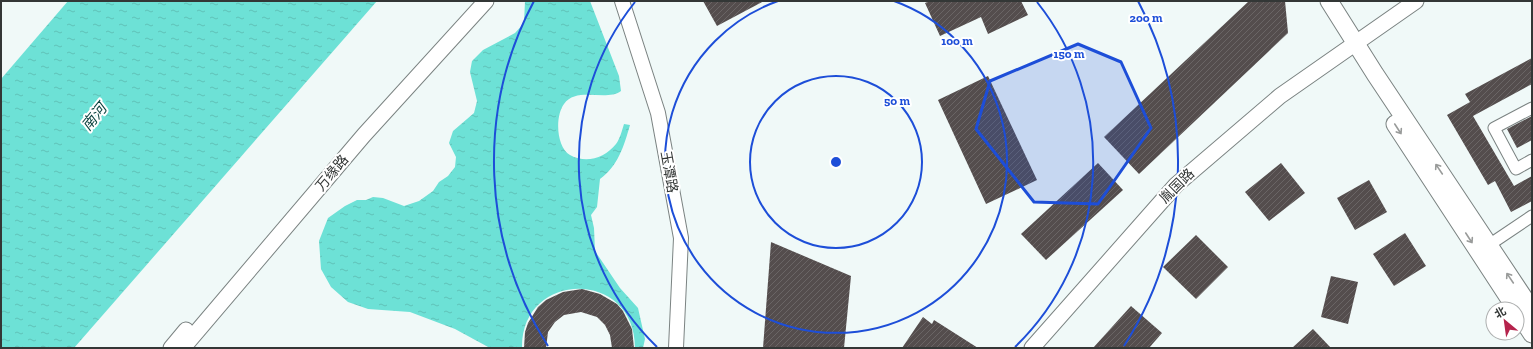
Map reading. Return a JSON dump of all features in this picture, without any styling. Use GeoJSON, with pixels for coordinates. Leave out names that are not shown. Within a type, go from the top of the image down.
{"type":"FeatureCollection","features":[{"type":"Feature","properties":{"kind":"main road","name":"万缘路"},"geometry":{"type":"LineString","coordinates":[[171,348],[358,129],[474,1]]}},
{"type":"Feature","properties":{"kind":"main road","name":"万缘路"},"geometry":{"type":"LineString","coordinates":[[183,348],[364,135],[486,1]]}},
{"type":"Feature","properties":{"kind":"main road"},"geometry":{"type":"LineString","coordinates":[[1316,1],[1351,46],[1489,245],[1532,310]]}},
{"type":"Feature","properties":{"kind":"main road"},"geometry":{"type":"LineString","coordinates":[[1329,1],[1351,46],[1510,301]]}},
{"type":"Feature","properties":{"kind":"main road","name":"胤国路"},"geometry":{"type":"LineString","coordinates":[[1032,348],[1176,185],[1280,96],[1416,1]]}},
{"type":"Feature","properties":{"kind":"main road"},"geometry":{"type":"LineString","coordinates":[[1525,324],[1532,334]]}},
{"type":"Feature","properties":{"kind":"street","name":"玉潭路"},"geometry":{"type":"LineString","coordinates":[[622,1],[658,113],[680,238],[676,348]]}},
{"type":"Feature","properties":{"kind":"street"},"geometry":{"type":"LineString","coordinates":[[1532,108],[1494,128],[1516,169],[1532,160]]}},
{"type":"Feature","properties":{"kind":"street"},"geometry":{"type":"LineString","coordinates":[[1489,245],[1532,216]]}},
{"type":"Feature","properties":{"kind":"highlighted area"},"geometry":{"type":"Polygon","coordinates":[[[1078,44],[1121,62],[1151,128],[1098,204],[1034,202],[976,129],[990,81],[1078,44]]]}},
{"type":"Feature","properties":{"kind":"water","name":"南河"},"geometry":{"type":"Polygon","coordinates":[[[68,1],[377,1],[74,348],[1,348],[1,79],[68,1]]]}},
{"type":"Feature","properties":{"kind":"water"},"geometry":{"type":"Polygon","coordinates":[[[525,1],[590,1],[619,76],[621,91],[608,95],[576,96],[564,104],[559,116],[558,131],[565,151],[576,158],[589,159],[601,156],[612,149],[619,140],[624,124],[630,125],[620,155],[606,174],[600,179],[597,207],[591,215],[594,228],[595,251],[620,288],[638,308],[645,339],[643,348],[635,348],[630,322],[617,303],[599,292],[578,289],[557,293],[539,304],[527,322],[522,348],[490,348],[455,329],[410,312],[368,309],[348,302],[331,287],[321,269],[319,241],[328,218],[345,206],[357,200],[366,200],[373,197],[383,198],[404,206],[419,201],[433,191],[439,182],[448,176],[455,167],[456,157],[449,143],[453,131],[474,113],[477,101],[470,72],[472,61],[483,50],[515,33],[524,23],[525,1]]]}},
{"type":"Feature","properties":{"kind":"building"},"geometry":{"type":"Polygon","coordinates":[[[703,1],[764,1],[717,26],[703,1]]]}},
{"type":"Feature","properties":{"kind":"building"},"geometry":{"type":"Polygon","coordinates":[[[930,1],[1021,1],[1028,15],[988,34],[981,17],[940,36],[925,3],[930,1]]]}},
{"type":"Feature","properties":{"kind":"building"},"geometry":{"type":"Polygon","coordinates":[[[1249,1],[1285,1],[1288,33],[1139,174],[1104,137],[1249,1]]]}},
{"type":"Feature","properties":{"kind":"building"},"geometry":{"type":"Polygon","coordinates":[[[1532,58],[1532,84],[1473,116],[1514,186],[1532,176],[1532,201],[1511,212],[1495,181],[1488,185],[1447,115],[1470,102],[1465,94],[1532,58]]]}},
{"type":"Feature","properties":{"kind":"building"},"geometry":{"type":"Polygon","coordinates":[[[988,76],[1037,180],[986,204],[938,100],[988,76]]]}},
{"type":"Feature","properties":{"kind":"building"},"geometry":{"type":"Polygon","coordinates":[[[1532,116],[1532,140],[1517,148],[1507,129],[1532,116]]]}},
{"type":"Feature","properties":{"kind":"building"},"geometry":{"type":"Polygon","coordinates":[[[1098,163],[1123,190],[1046,260],[1021,234],[1098,163]]]}},
{"type":"Feature","properties":{"kind":"building"},"geometry":{"type":"Polygon","coordinates":[[[1281,163],[1305,193],[1269,221],[1245,192],[1281,163]]]}},
{"type":"Feature","properties":{"kind":"building"},"geometry":{"type":"Polygon","coordinates":[[[1369,180],[1387,212],[1355,230],[1337,198],[1369,180]]]}},
{"type":"Feature","properties":{"kind":"building"},"geometry":{"type":"Polygon","coordinates":[[[1405,233],[1426,266],[1394,286],[1373,254],[1405,233]]]}},
{"type":"Feature","properties":{"kind":"building"},"geometry":{"type":"Polygon","coordinates":[[[1196,235],[1228,267],[1196,299],[1163,267],[1196,235]]]}},
{"type":"Feature","properties":{"kind":"building"},"geometry":{"type":"Polygon","coordinates":[[[771,242],[851,276],[844,348],[763,348],[771,242]]]}},
{"type":"Feature","properties":{"kind":"building"},"geometry":{"type":"Polygon","coordinates":[[[1331,276],[1358,282],[1348,324],[1321,317],[1331,276]]]}},
{"type":"Feature","properties":{"kind":"building"},"geometry":{"type":"Polygon","coordinates":[[[582,289],[600,294],[617,304],[623,311],[632,329],[634,348],[612,348],[610,335],[605,325],[597,317],[581,312],[564,315],[555,322],[548,332],[546,348],[524,348],[525,332],[528,323],[538,307],[546,300],[563,292],[582,289]]]}},
{"type":"Feature","properties":{"kind":"building"},"geometry":{"type":"Polygon","coordinates":[[[1131,306],[1162,333],[1149,348],[1093,348],[1131,306]]]}},
{"type":"Feature","properties":{"kind":"building"},"geometry":{"type":"Polygon","coordinates":[[[923,317],[932,324],[934,320],[978,348],[902,348],[923,317]]]}},
{"type":"Feature","properties":{"kind":"building"},"geometry":{"type":"Polygon","coordinates":[[[1313,329],[1331,348],[1292,348],[1313,329]]]}}]}
